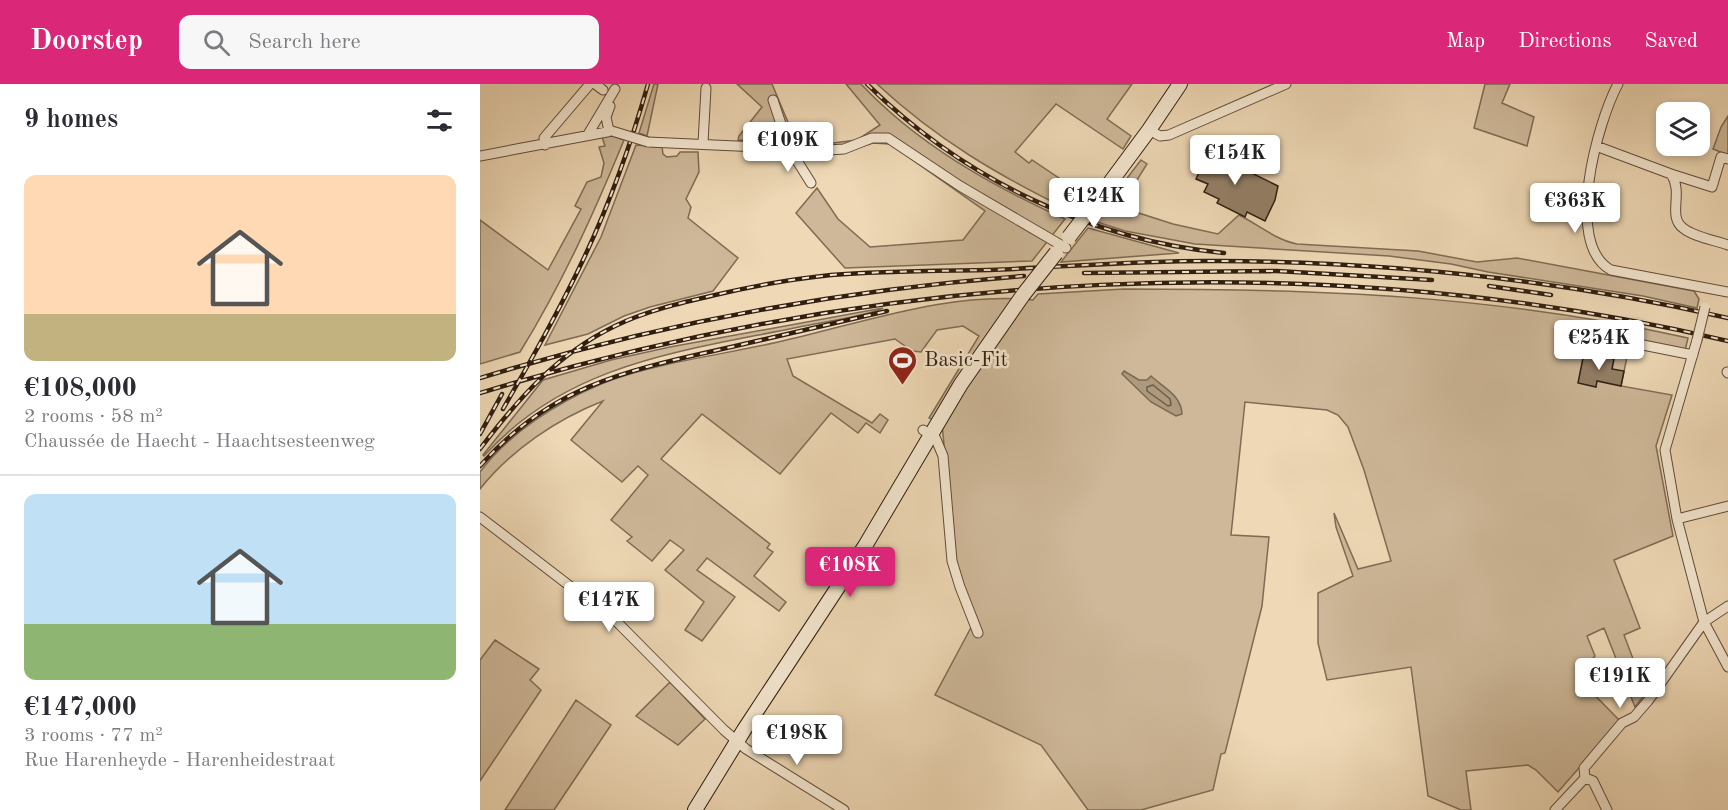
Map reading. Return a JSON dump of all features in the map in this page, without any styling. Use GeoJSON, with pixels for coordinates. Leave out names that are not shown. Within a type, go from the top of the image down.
{"type":"FeatureCollection","features":[{"type":"Feature","properties":{"kind":"main road"},"geometry":{"type":"LineString","coordinates":[[695,810],[737,741],[865,546],[927,432],[1060,244],[1149,130],[1180,84]]}},
{"type":"Feature","properties":{"kind":"street"},"geometry":{"type":"LineString","coordinates":[[1149,130],[1160,136],[1169,135],[1286,84]]}},
{"type":"Feature","properties":{"kind":"street"},"geometry":{"type":"LineString","coordinates":[[1618,84],[1603,117],[1587,191],[1586,218],[1594,250],[1602,264],[1611,270],[1728,292]]}},
{"type":"Feature","properties":{"kind":"street"},"geometry":{"type":"LineString","coordinates":[[545,145],[544,138],[596,86]]}},
{"type":"Feature","properties":{"kind":"street"},"geometry":{"type":"LineString","coordinates":[[587,136],[616,87]]}},
{"type":"Feature","properties":{"kind":"street"},"geometry":{"type":"LineString","coordinates":[[610,131],[606,117],[616,87]]}},
{"type":"Feature","properties":{"kind":"street"},"geometry":{"type":"LineString","coordinates":[[704,143],[706,88]]}},
{"type":"Feature","properties":{"kind":"street"},"geometry":{"type":"LineString","coordinates":[[772,100],[789,148],[810,183]]}},
{"type":"Feature","properties":{"kind":"street"},"geometry":{"type":"LineString","coordinates":[[480,156],[610,131],[648,142],[789,148],[844,149],[872,138],[888,138],[960,186],[1060,244]]}},
{"type":"Feature","properties":{"kind":"street"},"geometry":{"type":"LineString","coordinates":[[1596,146],[1712,187],[1722,157],[1728,159]]}},
{"type":"Feature","properties":{"kind":"street"},"geometry":{"type":"LineString","coordinates":[[1671,174],[1678,190],[1675,208],[1677,221],[1683,228],[1728,245]]}},
{"type":"Feature","properties":{"kind":"street"},"geometry":{"type":"LineString","coordinates":[[1709,288],[1693,355],[1665,450],[1677,519],[1704,622],[1728,668]]}},
{"type":"Feature","properties":{"kind":"street"},"geometry":{"type":"LineString","coordinates":[[1568,330],[1693,355]]}},
{"type":"Feature","properties":{"kind":"street"},"geometry":{"type":"LineString","coordinates":[[927,432],[935,437],[943,456],[952,561],[978,633]]}},
{"type":"Feature","properties":{"kind":"street"},"geometry":{"type":"LineString","coordinates":[[1677,519],[1728,506]]}},
{"type":"Feature","properties":{"kind":"street"},"geometry":{"type":"LineString","coordinates":[[480,518],[618,623],[737,741],[844,810]]}},
{"type":"Feature","properties":{"kind":"street"},"geometry":{"type":"LineString","coordinates":[[1555,810],[1585,778],[1584,768],[1622,723],[1634,717],[1648,701],[1704,622],[1728,606]]}},
{"type":"Feature","properties":{"kind":"street"},"geometry":{"type":"LineString","coordinates":[[1585,778],[1593,781],[1607,810]]}},
{"type":"Feature","properties":{"kind":"shaded area"},"geometry":{"type":"Polygon","coordinates":[[[654,84],[658,84],[647,136],[639,133],[654,84]]]}},
{"type":"Feature","properties":{"kind":"shaded area"},"geometry":{"type":"Polygon","coordinates":[[[737,84],[772,84],[795,139],[833,143],[857,140],[880,125],[846,84],[861,84],[906,126],[957,162],[983,178],[1065,219],[1032,261],[845,268],[796,213],[817,188],[838,219],[870,247],[963,240],[985,211],[890,144],[873,143],[841,153],[821,147],[738,140],[762,107],[737,84]]]}},
{"type":"Feature","properties":{"kind":"shaded area"},"geometry":{"type":"Polygon","coordinates":[[[877,84],[1132,84],[1107,119],[1131,136],[1123,149],[1056,104],[1015,152],[1029,163],[1032,160],[1086,193],[1071,211],[969,155],[922,122],[877,84]]]}},
{"type":"Feature","properties":{"kind":"shaded area"},"geometry":{"type":"Polygon","coordinates":[[[1485,84],[1510,84],[1502,103],[1534,117],[1527,146],[1474,128],[1485,84]]]}},
{"type":"Feature","properties":{"kind":"shaded area"},"geometry":{"type":"Polygon","coordinates":[[[1728,116],[1728,155],[1713,149],[1721,127],[1728,116]]]}},
{"type":"Feature","properties":{"kind":"shaded area"},"geometry":{"type":"Polygon","coordinates":[[[611,135],[624,140],[550,300],[520,352],[480,364],[480,220],[548,270],[581,209],[575,206],[587,182],[601,177],[604,163],[599,147],[605,146],[602,137],[611,135]]]}},
{"type":"Feature","properties":{"kind":"shaded area"},"geometry":{"type":"Polygon","coordinates":[[[636,145],[662,147],[663,154],[667,157],[677,156],[680,152],[698,152],[699,172],[686,199],[691,207],[688,218],[738,258],[713,291],[650,307],[624,316],[588,334],[545,345],[601,237],[636,145]]]}},
{"type":"Feature","properties":{"kind":"shaded area"},"geometry":{"type":"Polygon","coordinates":[[[1141,160],[1147,164],[1120,207],[1173,224],[1218,234],[1239,215],[1275,236],[1297,244],[1418,251],[1477,262],[1517,258],[1694,291],[1699,299],[1697,308],[1643,296],[1488,272],[1451,264],[1389,256],[1195,244],[1125,231],[1094,221],[1141,160]]]}},
{"type":"Feature","properties":{"kind":"shaded area"},"geometry":{"type":"Polygon","coordinates":[[[1088,228],[1179,253],[1061,262],[1088,228]]]}},
{"type":"Feature","properties":{"kind":"shaded area"},"geometry":{"type":"Polygon","coordinates":[[[1124,289],[1267,291],[1407,297],[1547,312],[1688,338],[1684,355],[1635,346],[1634,353],[1628,352],[1621,386],[1672,395],[1656,446],[1673,536],[1614,560],[1640,628],[1624,635],[1646,693],[1635,707],[1604,628],[1587,636],[1595,656],[1576,676],[1620,721],[1558,792],[1528,765],[1466,771],[1471,810],[1461,810],[1428,796],[1411,667],[1327,680],[1318,643],[1318,593],[1353,576],[1336,527],[1334,513],[1358,569],[1391,561],[1364,470],[1348,427],[1338,415],[1327,410],[1245,402],[1231,535],[1269,537],[1262,606],[1225,753],[1221,754],[1213,790],[1141,810],[1088,810],[1041,745],[935,695],[975,620],[955,560],[942,424],[929,418],[979,336],[963,326],[937,330],[921,352],[912,351],[895,339],[787,359],[793,376],[872,423],[880,414],[888,420],[880,433],[866,423],[858,433],[831,413],[780,474],[702,414],[661,459],[770,544],[767,548],[773,552],[754,576],[786,602],[779,611],[707,558],[697,570],[735,597],[702,641],[685,630],[704,602],[665,570],[684,550],[670,540],[652,561],[627,541],[632,537],[611,520],[648,475],[638,466],[622,482],[571,440],[603,401],[552,426],[536,437],[506,461],[480,489],[480,472],[491,458],[535,420],[585,391],[643,370],[778,342],[872,318],[937,305],[1001,298],[1033,300],[1038,294],[1124,289]]]}},
{"type":"Feature","properties":{"kind":"shaded area"},"geometry":{"type":"Polygon","coordinates":[[[883,308],[855,316],[713,344],[629,366],[590,381],[552,400],[517,425],[483,455],[543,380],[611,360],[670,347],[883,308]]]}},
{"type":"Feature","properties":{"kind":"shaded area"},"geometry":{"type":"Polygon","coordinates":[[[495,640],[539,669],[530,680],[541,690],[480,781],[480,660],[495,640]]]}},
{"type":"Feature","properties":{"kind":"shaded area"},"geometry":{"type":"Polygon","coordinates":[[[670,682],[705,719],[678,745],[636,716],[670,682]]]}},
{"type":"Feature","properties":{"kind":"shaded area"},"geometry":{"type":"Polygon","coordinates":[[[576,700],[611,725],[554,810],[505,810],[576,700]]]}},
{"type":"Feature","properties":{"kind":"water"},"geometry":{"type":"Polygon","coordinates":[[[1124,371],[1139,380],[1147,380],[1151,376],[1175,397],[1182,414],[1176,416],[1151,402],[1122,374],[1124,371]]]}},
{"type":"Feature","properties":{"kind":"building"},"geometry":{"type":"Polygon","coordinates":[[[1197,146],[1278,186],[1275,200],[1265,221],[1247,212],[1245,217],[1217,203],[1219,199],[1204,192],[1208,184],[1196,179],[1201,168],[1191,163],[1197,146]]]}},
{"type":"Feature","properties":{"kind":"building"},"geometry":{"type":"Polygon","coordinates":[[[1584,353],[1614,359],[1612,369],[1624,371],[1621,386],[1597,381],[1596,387],[1578,383],[1584,353]]]}},
{"type":"Feature","properties":{"kind":"railway"},"geometry":{"type":"LineString","coordinates":[[503,409],[555,317],[593,239],[619,173],[648,84]]}},
{"type":"Feature","properties":{"kind":"railway"},"geometry":{"type":"LineString","coordinates":[[867,84],[904,118],[944,148],[986,175],[1031,199],[1077,219],[1125,234],[1174,246],[1224,253]]}},
{"type":"Feature","properties":{"kind":"railway"},"geometry":{"type":"LineString","coordinates":[[480,449],[540,379],[575,350],[615,326],[676,304],[773,283],[831,275],[1190,261],[1347,265],[1411,269],[1539,284],[1602,293],[1728,318]]}},
{"type":"Feature","properties":{"kind":"railway"},"geometry":{"type":"LineString","coordinates":[[1084,273],[1277,271],[1432,280]]}},
{"type":"Feature","properties":{"kind":"railway"},"geometry":{"type":"LineString","coordinates":[[480,378],[614,341],[749,312],[886,290],[1024,276]]}},
{"type":"Feature","properties":{"kind":"railway"},"geometry":{"type":"LineString","coordinates":[[480,393],[632,352],[787,319],[944,297],[1101,285],[1259,283],[1416,291],[1573,311],[1728,341]]}},
{"type":"Feature","properties":{"kind":"railway"},"geometry":{"type":"LineString","coordinates":[[1489,286],[1551,295]]}},
{"type":"Feature","properties":{"kind":"railway"},"geometry":{"type":"LineString","coordinates":[[480,466],[508,438],[536,416],[565,398],[595,384],[659,364],[887,311]]}},
{"type":"Feature","properties":{"kind":"railway"},"geometry":{"type":"LineString","coordinates":[[480,434],[502,394]]}},
{"type":"Feature","properties":{"kind":"place","name":"Basic-Fit"},"geometry":{"type":"Point","coordinates":[903,386]}}]}
